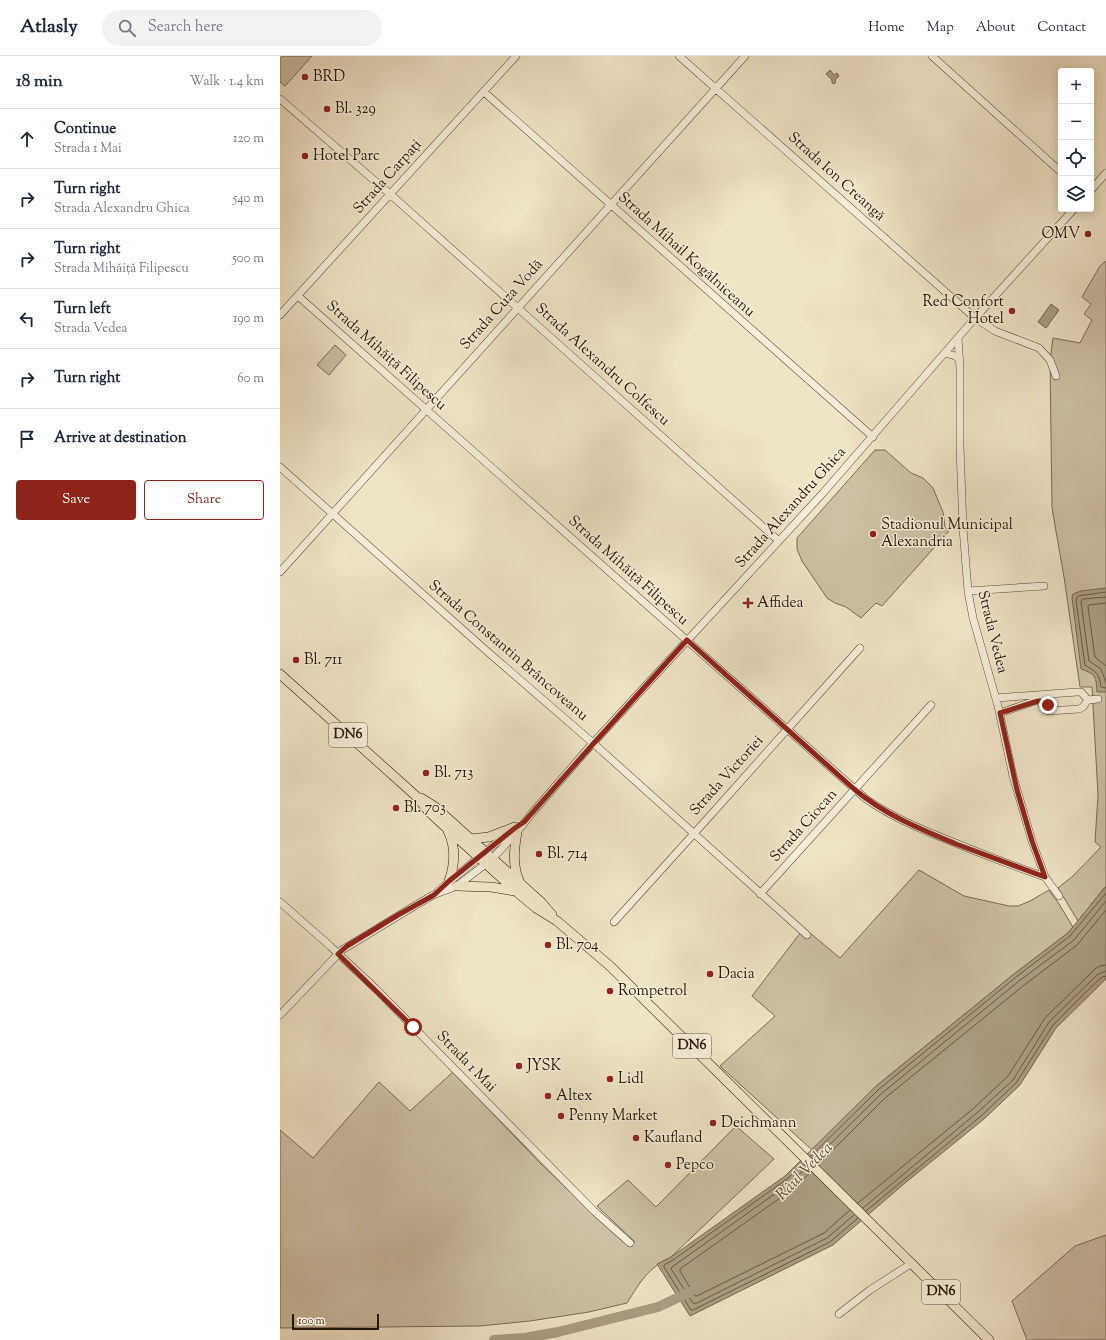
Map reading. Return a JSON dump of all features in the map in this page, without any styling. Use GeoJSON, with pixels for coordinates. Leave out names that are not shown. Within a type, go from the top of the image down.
{"type":"FeatureCollection","features":[{"type":"Feature","properties":{"kind":"main road","name":"DN6"},"geometry":{"type":"LineString","coordinates":[[280,674],[416,796],[429,812],[446,828],[482,855],[519,888],[541,902],[556,920],[610,966],[893,1244],[988,1340]]}},
{"type":"Feature","properties":{"kind":"main road","name":"DN6"},"geometry":{"type":"LineString","coordinates":[[416,796],[434,806],[470,839],[482,855]]}},
{"type":"Feature","properties":{"kind":"main road"},"geometry":{"type":"LineString","coordinates":[[446,828],[454,850],[453,883],[519,888],[514,864],[516,830],[496,836],[470,839]]}},
{"type":"Feature","properties":{"kind":"street","name":"Strada Carpați"},"geometry":{"type":"LineString","coordinates":[[280,315],[516,56]]}},
{"type":"Feature","properties":{"kind":"street","name":"Strada Ion Creangă"},"geometry":{"type":"LineString","coordinates":[[679,56],[975,318],[995,331],[1039,348],[1050,360],[1056,376]]}},
{"type":"Feature","properties":{"kind":"street","name":"Strada Cuza Vodă"},"geometry":{"type":"LineString","coordinates":[[280,572],[745,56]]}},
{"type":"Feature","properties":{"kind":"street"},"geometry":{"type":"LineString","coordinates":[[932,56],[1058,169]]}},
{"type":"Feature","properties":{"kind":"street","name":"Strada Mihail Kogălniceanu"},"geometry":{"type":"LineString","coordinates":[[484,92],[872,437]]}},
{"type":"Feature","properties":{"kind":"street","name":"Strada Alexandru Colfescu"},"geometry":{"type":"LineString","coordinates":[[280,99],[390,194],[780,541]]}},
{"type":"Feature","properties":{"kind":"street"},"geometry":{"type":"LineString","coordinates":[[1094,187],[1106,173]]}},
{"type":"Feature","properties":{"kind":"street","name":"Strada Alexandru Ghica"},"geometry":{"type":"LineString","coordinates":[[280,1015],[347,946],[490,862],[516,830],[687,640],[780,541],[975,318],[1071,212]]}},
{"type":"Feature","properties":{"kind":"street","name":"Strada Mihăiță Filipescu"},"geometry":{"type":"LineString","coordinates":[[298,296],[854,789],[877,807],[907,823],[1000,861],[1045,877]]}},
{"type":"Feature","properties":{"kind":"street","name":"Strada Vedea"},"geometry":{"type":"LineString","coordinates":[[958,338],[960,360],[962,512],[968,591],[973,618],[1000,713],[1017,790],[1032,841],[1045,877],[1059,896]]}},
{"type":"Feature","properties":{"kind":"street"},"geometry":{"type":"LineString","coordinates":[[945,353],[955,356],[960,360]]}},
{"type":"Feature","properties":{"kind":"street","name":"Strada Constantin Brâncoveanu"},"geometry":{"type":"LineString","coordinates":[[280,467],[594,743],[807,935]]}},
{"type":"Feature","properties":{"kind":"street"},"geometry":{"type":"LineString","coordinates":[[968,591],[1044,586]]}},
{"type":"Feature","properties":{"kind":"street","name":"Strada Victoriei"},"geometry":{"type":"LineString","coordinates":[[614,922],[860,648]]}},
{"type":"Feature","properties":{"kind":"street"},"geometry":{"type":"LineString","coordinates":[[1000,713],[1035,701],[1081,692],[1088,700]]}},
{"type":"Feature","properties":{"kind":"street"},"geometry":{"type":"LineString","coordinates":[[996,698],[1044,700]]}},
{"type":"Feature","properties":{"kind":"street"},"geometry":{"type":"LineString","coordinates":[[1044,700],[1046,710],[1049,711],[1079,709],[1083,707],[1088,700],[1098,699]]}},
{"type":"Feature","properties":{"kind":"street","name":"Strada Ciocan"},"geometry":{"type":"LineString","coordinates":[[760,894],[931,704]]}},
{"type":"Feature","properties":{"kind":"street","name":"Strada Alexandru Ghica"},"geometry":{"type":"LineString","coordinates":[[453,883],[482,855],[516,830]]}},
{"type":"Feature","properties":{"kind":"street","name":"Strada 1 Mai"},"geometry":{"type":"LineString","coordinates":[[280,902],[338,954],[409,1023],[594,1211],[630,1243]]}},
{"type":"Feature","properties":{"kind":"street"},"geometry":{"type":"LineString","coordinates":[[839,1314],[870,1290],[912,1263]]}},
{"type":"Feature","properties":{"kind":"shaded area"},"geometry":{"type":"Polygon","coordinates":[[[282,56],[312,56],[285,86],[280,82],[280,58],[282,56]]]}},
{"type":"Feature","properties":{"kind":"shaded area"},"geometry":{"type":"Polygon","coordinates":[[[1106,261],[1106,886],[1078,921],[1058,888],[1073,876],[1101,847],[1095,842],[1098,795],[1092,687],[1080,687],[1052,508],[1050,360],[1053,338],[1080,343],[1092,320],[1084,314],[1091,304],[1082,297],[1100,266],[1106,261]]]}},
{"type":"Feature","properties":{"kind":"shaded area"},"geometry":{"type":"Polygon","coordinates":[[[335,345],[346,355],[329,375],[317,365],[335,345]]]}},
{"type":"Feature","properties":{"kind":"shaded area","name":"Stadionul Municipal Alexandria"},"geometry":{"type":"Polygon","coordinates":[[[875,450],[885,450],[911,473],[923,478],[933,488],[943,512],[945,527],[949,531],[882,606],[876,603],[861,618],[846,607],[827,598],[802,561],[797,549],[797,538],[875,450]]]}},
{"type":"Feature","properties":{"kind":"shaded area"},"geometry":{"type":"Polygon","coordinates":[[[919,870],[964,896],[1009,906],[1018,906],[1049,890],[1073,927],[1068,933],[1014,974],[875,1087],[812,1150],[720,1066],[775,1016],[752,996],[804,928],[840,958],[919,870]]]}},
{"type":"Feature","properties":{"kind":"shaded area"},"geometry":{"type":"Polygon","coordinates":[[[453,1072],[541,1164],[627,1245],[635,1242],[597,1206],[628,1180],[656,1207],[736,1126],[774,1159],[671,1257],[650,1271],[627,1303],[589,1312],[530,1321],[480,1326],[280,1328],[280,1130],[313,1158],[379,1082],[410,1111],[453,1072]]]}},
{"type":"Feature","properties":{"kind":"shaded area"},"geometry":{"type":"Polygon","coordinates":[[[1106,1235],[1106,1340],[1027,1340],[1012,1301],[1075,1246],[1106,1235]]]}},
{"type":"Feature","properties":{"kind":"water"},"geometry":{"type":"Polygon","coordinates":[[[830,70],[834,75],[837,73],[839,76],[835,80],[836,82],[834,84],[826,74],[830,70]]]}},
{"type":"Feature","properties":{"kind":"water"},"geometry":{"type":"Polygon","coordinates":[[[1051,304],[1059,310],[1046,328],[1038,322],[1051,304]]]}},
{"type":"Feature","properties":{"kind":"water"},"geometry":{"type":"Polygon","coordinates":[[[1106,588],[1106,692],[1097,692],[1094,677],[1090,673],[1081,669],[1072,598],[1073,594],[1081,591],[1106,588]]]}},
{"type":"Feature","properties":{"kind":"water"},"geometry":{"type":"Polygon","coordinates":[[[1106,886],[1106,979],[1056,1028],[1020,1085],[984,1119],[905,1183],[833,1245],[690,1316],[657,1264],[671,1257],[785,1176],[875,1087],[1014,974],[1068,933],[1106,886]]]}},
{"type":"Feature","properties":{"kind":"waterway","name":"Râul Vedea"},"geometry":{"type":"LineString","coordinates":[[494,1340],[525,1338],[558,1332],[658,1307],[690,1292]]}},
{"type":"Feature","properties":{"kind":"place","name":"BRD"},"geometry":{"type":"Point","coordinates":[305,77]}},
{"type":"Feature","properties":{"kind":"place","name":"Bl. 329"},"geometry":{"type":"Point","coordinates":[327,109]}},
{"type":"Feature","properties":{"kind":"place","name":"Hotel Parc"},"geometry":{"type":"Point","coordinates":[305,156]}},
{"type":"Feature","properties":{"kind":"place","name":"OMV"},"geometry":{"type":"Point","coordinates":[1088,234]}},
{"type":"Feature","properties":{"kind":"place","name":"Red Confort Hotel"},"geometry":{"type":"Point","coordinates":[1012,311]}},
{"type":"Feature","properties":{"kind":"place","name":"Stadionul Municipal Alexandria"},"geometry":{"type":"Point","coordinates":[873,534]}},
{"type":"Feature","properties":{"kind":"place","name":"Affidea"},"geometry":{"type":"Point","coordinates":[748,603]}},
{"type":"Feature","properties":{"kind":"place","name":"Bl. 711"},"geometry":{"type":"Point","coordinates":[296,660]}},
{"type":"Feature","properties":{"kind":"place","name":"Bl. 713"},"geometry":{"type":"Point","coordinates":[426,773]}},
{"type":"Feature","properties":{"kind":"place","name":"Bl. 703"},"geometry":{"type":"Point","coordinates":[396,808]}},
{"type":"Feature","properties":{"kind":"place","name":"Bl. 714"},"geometry":{"type":"Point","coordinates":[539,854]}},
{"type":"Feature","properties":{"kind":"place","name":"Bl. 704"},"geometry":{"type":"Point","coordinates":[548,945]}},
{"type":"Feature","properties":{"kind":"place","name":"Dacia"},"geometry":{"type":"Point","coordinates":[710,974]}},
{"type":"Feature","properties":{"kind":"place","name":"Rompetrol"},"geometry":{"type":"Point","coordinates":[610,991]}},
{"type":"Feature","properties":{"kind":"place","name":"JYSK"},"geometry":{"type":"Point","coordinates":[519,1066]}},
{"type":"Feature","properties":{"kind":"place","name":"Lidl"},"geometry":{"type":"Point","coordinates":[610,1079]}},
{"type":"Feature","properties":{"kind":"place","name":"Altex"},"geometry":{"type":"Point","coordinates":[548,1096]}},
{"type":"Feature","properties":{"kind":"place","name":"Penny Market"},"geometry":{"type":"Point","coordinates":[561,1116]}},
{"type":"Feature","properties":{"kind":"place","name":"Deichmann"},"geometry":{"type":"Point","coordinates":[713,1123]}},
{"type":"Feature","properties":{"kind":"place","name":"Kaufland"},"geometry":{"type":"Point","coordinates":[636,1138]}},
{"type":"Feature","properties":{"kind":"place","name":"Pepco"},"geometry":{"type":"Point","coordinates":[668,1165]}},
{"type":"Feature","properties":{"kind":"route"},"geometry":{"type":"LineString","coordinates":[[413,1027],[376,989],[338,954],[347,946],[416,904],[434,895],[449,881],[524,822],[687,640],[854,789],[877,807],[907,823],[1000,861],[1045,877],[1040,867],[1017,790],[1000,713],[1035,701],[1041,701],[1043,706],[1048,705]]}}]}
